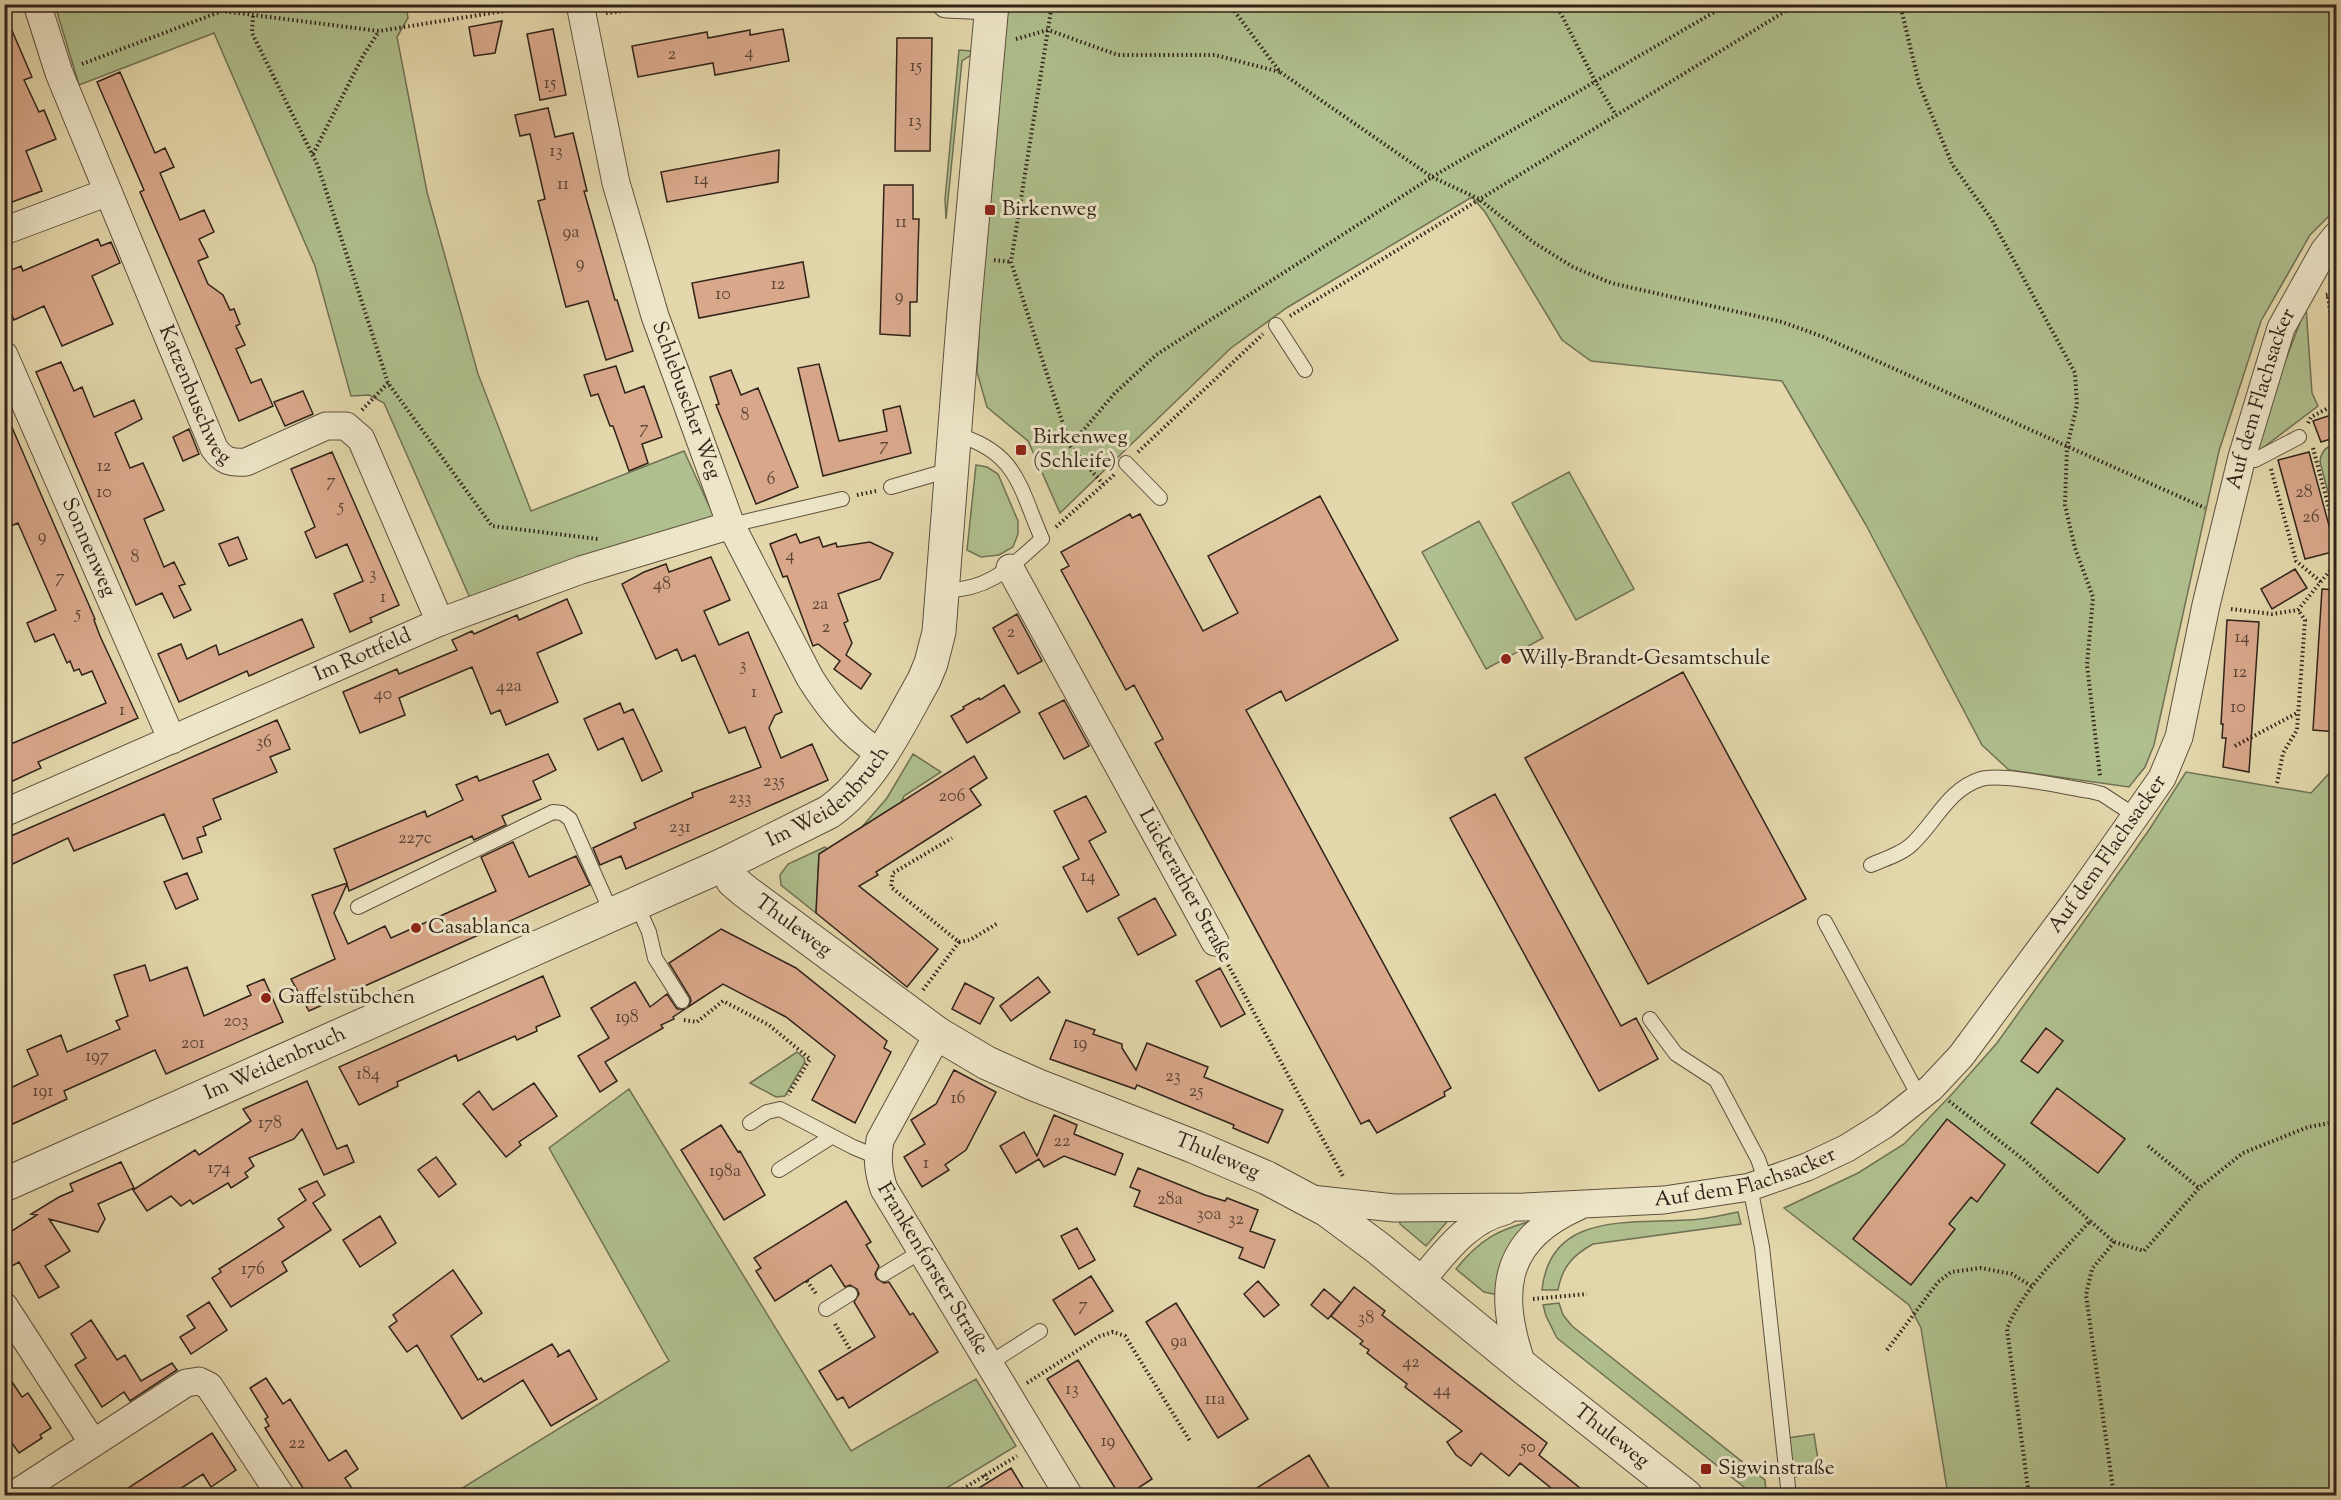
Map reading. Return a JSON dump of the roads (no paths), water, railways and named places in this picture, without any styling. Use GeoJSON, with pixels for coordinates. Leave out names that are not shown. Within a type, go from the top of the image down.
{"type":"FeatureCollection","features":[{"type":"Feature","properties":{"kind":"street","name":"Katzenbuschweg"},"geometry":{"type":"LineString","coordinates":[[37,4],[59,73],[214,448],[221,458],[232,463],[246,462],[326,426],[346,426],[361,439],[440,622]]}},
{"type":"Feature","properties":{"kind":"street"},"geometry":{"type":"LineString","coordinates":[[942,590],[992,5],[946,4]]}},
{"type":"Feature","properties":{"kind":"street","name":"Schlebuscher Weg"},"geometry":{"type":"LineString","coordinates":[[581,10],[616,183],[655,316],[731,525],[810,678],[823,698],[839,719],[880,754]]}},
{"type":"Feature","properties":{"kind":"street"},"geometry":{"type":"LineString","coordinates":[[4,231],[108,192]]}},
{"type":"Feature","properties":{"kind":"street","name":"Auf dem Flachsacker"},"geometry":{"type":"LineString","coordinates":[[1310,1199],[1394,1208],[1524,1207],[1664,1200],[1758,1184],[1807,1167],[1847,1148],[1884,1125],[1925,1093],[1962,1056],[2137,817],[2162,778],[2179,737],[2206,605],[2228,518],[2254,456],[2281,328],[2324,251],[2337,236]]}},
{"type":"Feature","properties":{"kind":"street","name":"Sonnenweg"},"geometry":{"type":"LineString","coordinates":[[4,355],[172,740]]}},
{"type":"Feature","properties":{"kind":"street","name":"Im Rottfeld"},"geometry":{"type":"LineString","coordinates":[[4,813],[440,622],[581,570],[731,525]]}},
{"type":"Feature","properties":{"kind":"street","name":"Lückerather Straße"},"geometry":{"type":"LineString","coordinates":[[1010,568],[1215,942]]}},
{"type":"Feature","properties":{"kind":"street","name":"Im Weidenbruch"},"geometry":{"type":"LineString","coordinates":[[4,1185],[725,864],[829,812],[843,802],[858,786],[924,680],[939,632],[942,590]]}},
{"type":"Feature","properties":{"kind":"street","name":"Thuleweg"},"geometry":{"type":"LineString","coordinates":[[725,864],[733,881],[746,892],[938,1034],[1011,1075],[1195,1147],[1268,1178],[1310,1199],[1378,1248],[1686,1496]]}},
{"type":"Feature","properties":{"kind":"street","name":"Frankenforster Straße"},"geometry":{"type":"LineString","coordinates":[[938,1034],[880,1140],[877,1156],[878,1173],[884,1189],[1069,1496]]}},
{"type":"Feature","properties":{"kind":"street","name":"Auf dem Flachsacker"},"geometry":{"type":"LineString","coordinates":[[1523,1367],[1511,1335],[1507,1302],[1509,1284],[1517,1258],[1535,1232],[1558,1216],[1584,1204]]}},
{"type":"Feature","properties":{"kind":"street","name":"Auf dem Flachsacker"},"geometry":{"type":"LineString","coordinates":[[1420,1282],[1454,1242],[1474,1225],[1497,1213],[1524,1207]]}},
{"type":"Feature","properties":{"kind":"street"},"geometry":{"type":"LineString","coordinates":[[4,1306],[93,1443]]}},
{"type":"Feature","properties":{"kind":"street"},"geometry":{"type":"LineString","coordinates":[[12,1496],[186,1383],[199,1381],[209,1386],[281,1496]]}},
{"type":"Feature","properties":{"kind":"lane"},"geometry":{"type":"LineString","coordinates":[[1276,325],[1305,370]]}},
{"type":"Feature","properties":{"kind":"lane"},"geometry":{"type":"LineString","coordinates":[[942,590],[970,589],[986,583],[1010,568],[1042,539],[1009,464],[991,448],[954,434]]}},
{"type":"Feature","properties":{"kind":"lane"},"geometry":{"type":"LineString","coordinates":[[2254,456],[2299,437]]}},
{"type":"Feature","properties":{"kind":"lane"},"geometry":{"type":"LineString","coordinates":[[1126,463],[1160,498]]}},
{"type":"Feature","properties":{"kind":"lane"},"geometry":{"type":"LineString","coordinates":[[891,487],[939,473],[951,474]]}},
{"type":"Feature","properties":{"kind":"lane"},"geometry":{"type":"LineString","coordinates":[[731,525],[842,499]]}},
{"type":"Feature","properties":{"kind":"lane"},"geometry":{"type":"LineString","coordinates":[[1871,865],[1911,846],[1952,796],[1964,786],[1982,779],[1999,777],[2102,794],[2137,817]]}},
{"type":"Feature","properties":{"kind":"lane"},"geometry":{"type":"LineString","coordinates":[[358,907],[553,812],[562,813],[570,819],[624,908],[649,932],[655,958],[682,1000]]}},
{"type":"Feature","properties":{"kind":"lane"},"geometry":{"type":"LineString","coordinates":[[1825,922],[1925,1093]]}},
{"type":"Feature","properties":{"kind":"lane"},"geometry":{"type":"LineString","coordinates":[[1650,1019],[1676,1054],[1716,1080],[1758,1159],[1762,1247],[1789,1496]]}},
{"type":"Feature","properties":{"kind":"lane"},"geometry":{"type":"LineString","coordinates":[[750,1123],[767,1112],[780,1109],[877,1156]]}},
{"type":"Feature","properties":{"kind":"lane"},"geometry":{"type":"LineString","coordinates":[[779,1170],[828,1139],[830,1135]]}},
{"type":"Feature","properties":{"kind":"lane"},"geometry":{"type":"LineString","coordinates":[[884,1274],[922,1251]]}},
{"type":"Feature","properties":{"kind":"lane"},"geometry":{"type":"LineString","coordinates":[[826,1309],[850,1294]]}},
{"type":"Feature","properties":{"kind":"lane"},"geometry":{"type":"LineString","coordinates":[[990,1363],[1040,1330]]}},
{"type":"Feature","properties":{"kind":"place","name":"Birkenweg"},"geometry":{"type":"Point","coordinates":[990,210]}},
{"type":"Feature","properties":{"kind":"place","name":"Birkenweg (Schleife)"},"geometry":{"type":"Point","coordinates":[1021,450]}},
{"type":"Feature","properties":{"kind":"place","name":"Willy-Brandt-Gesamtschule"},"geometry":{"type":"Point","coordinates":[1506,659]}},
{"type":"Feature","properties":{"kind":"place","name":"Casablanca"},"geometry":{"type":"Point","coordinates":[416,928]}},
{"type":"Feature","properties":{"kind":"place","name":"Gaffelstübchen"},"geometry":{"type":"Point","coordinates":[266,998]}},
{"type":"Feature","properties":{"kind":"place","name":"Sigwinstraße"},"geometry":{"type":"Point","coordinates":[1706,1469]}}]}
